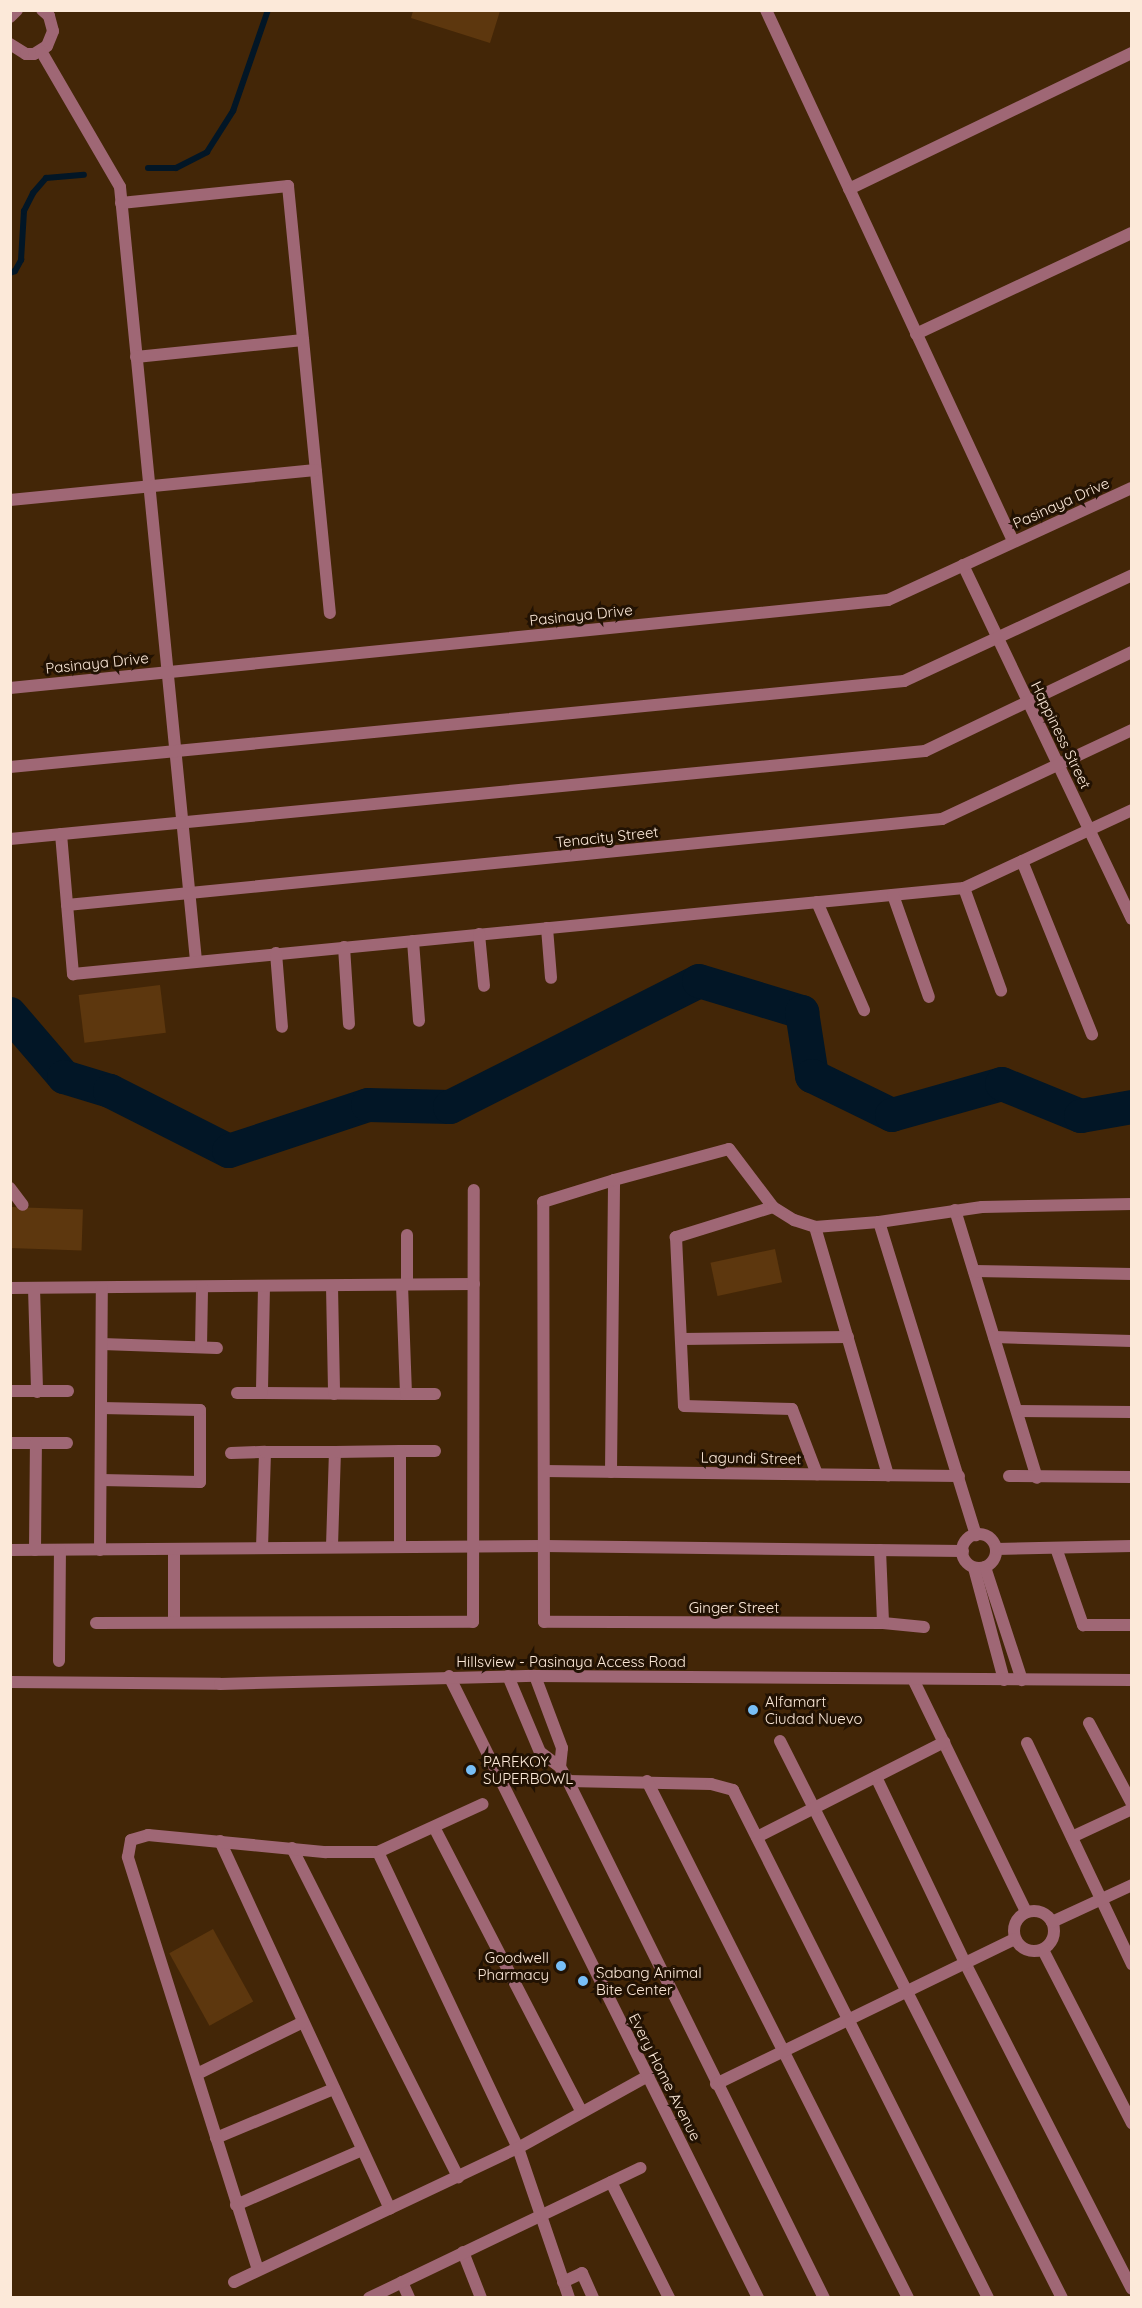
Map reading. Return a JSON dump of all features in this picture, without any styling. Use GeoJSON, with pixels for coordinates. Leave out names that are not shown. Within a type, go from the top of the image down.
{"type":"FeatureCollection","features":[{"type":"Feature","properties":{"kind":"street"},"geometry":{"type":"LineString","coordinates":[[10,17],[17,10]]}},
{"type":"Feature","properties":{"kind":"street"},"geometry":{"type":"LineString","coordinates":[[766,10],[1013,541]]}},
{"type":"Feature","properties":{"kind":"street"},"geometry":{"type":"LineString","coordinates":[[10,44],[26,54],[41,51],[51,39],[53,31],[50,12]]}},
{"type":"Feature","properties":{"kind":"street"},"geometry":{"type":"LineString","coordinates":[[41,51],[120,187],[196,961]]}},
{"type":"Feature","properties":{"kind":"street"},"geometry":{"type":"LineString","coordinates":[[849,189],[1131,53]]}},
{"type":"Feature","properties":{"kind":"street"},"geometry":{"type":"LineString","coordinates":[[121,203],[288,186],[330,613]]}},
{"type":"Feature","properties":{"kind":"street"},"geometry":{"type":"LineString","coordinates":[[916,334],[1131,233]]}},
{"type":"Feature","properties":{"kind":"street"},"geometry":{"type":"LineString","coordinates":[[136,357],[303,340]]}},
{"type":"Feature","properties":{"kind":"street"},"geometry":{"type":"LineString","coordinates":[[10,500],[316,470]]}},
{"type":"Feature","properties":{"kind":"street","name":"Pasinaya Drive"},"geometry":{"type":"LineString","coordinates":[[10,688],[888,600],[1131,488]]}},
{"type":"Feature","properties":{"kind":"street","name":"Happiness Street"},"geometry":{"type":"LineString","coordinates":[[963,565],[1131,919]]}},
{"type":"Feature","properties":{"kind":"street"},"geometry":{"type":"LineString","coordinates":[[10,767],[904,681],[1131,574]]}},
{"type":"Feature","properties":{"kind":"street"},"geometry":{"type":"LineString","coordinates":[[10,839],[925,751],[1131,652]]}},
{"type":"Feature","properties":{"kind":"street","name":"Tenacity Street"},"geometry":{"type":"LineString","coordinates":[[67,905],[942,819],[1131,730]]}},
{"type":"Feature","properties":{"kind":"street"},"geometry":{"type":"LineString","coordinates":[[61,834],[73,974],[964,888],[1131,810]]}},
{"type":"Feature","properties":{"kind":"street"},"geometry":{"type":"LineString","coordinates":[[1022,861],[1092,1034]]}},
{"type":"Feature","properties":{"kind":"street"},"geometry":{"type":"LineString","coordinates":[[964,888],[1000,990]]}},
{"type":"Feature","properties":{"kind":"street"},"geometry":{"type":"LineString","coordinates":[[893,895],[929,997]]}},
{"type":"Feature","properties":{"kind":"street"},"geometry":{"type":"LineString","coordinates":[[817,902],[864,1010]]}},
{"type":"Feature","properties":{"kind":"street"},"geometry":{"type":"LineString","coordinates":[[547,928],[551,978]]}},
{"type":"Feature","properties":{"kind":"street"},"geometry":{"type":"LineString","coordinates":[[479,934],[484,986]]}},
{"type":"Feature","properties":{"kind":"street"},"geometry":{"type":"LineString","coordinates":[[412,941],[419,1021]]}},
{"type":"Feature","properties":{"kind":"street"},"geometry":{"type":"LineString","coordinates":[[344,947],[349,1024]]}},
{"type":"Feature","properties":{"kind":"street"},"geometry":{"type":"LineString","coordinates":[[276,954],[282,1028]]}},
{"type":"Feature","properties":{"kind":"street"},"geometry":{"type":"LineString","coordinates":[[544,1546],[543,1202],[729,1149],[773,1207],[794,1220],[815,1227],[879,1222],[982,1207],[1131,1204]]}},
{"type":"Feature","properties":{"kind":"street"},"geometry":{"type":"LineString","coordinates":[[611,1472],[614,1180]]}},
{"type":"Feature","properties":{"kind":"street"},"geometry":{"type":"LineString","coordinates":[[10,1188],[23,1205]]}},
{"type":"Feature","properties":{"kind":"street"},"geometry":{"type":"LineString","coordinates":[[96,1623],[473,1622],[474,1190]]}},
{"type":"Feature","properties":{"kind":"street"},"geometry":{"type":"LineString","coordinates":[[773,1207],[676,1237],[684,1406],[792,1409],[817,1474]]}},
{"type":"Feature","properties":{"kind":"street"},"geometry":{"type":"LineString","coordinates":[[955,1210],[1037,1478]]}},
{"type":"Feature","properties":{"kind":"street"},"geometry":{"type":"LineString","coordinates":[[879,1222],[976,1535]]}},
{"type":"Feature","properties":{"kind":"street"},"geometry":{"type":"LineString","coordinates":[[815,1227],[888,1475]]}},
{"type":"Feature","properties":{"kind":"street"},"geometry":{"type":"LineString","coordinates":[[406,1394],[407,1234]]}},
{"type":"Feature","properties":{"kind":"street"},"geometry":{"type":"LineString","coordinates":[[974,1271],[1131,1274]]}},
{"type":"Feature","properties":{"kind":"street"},"geometry":{"type":"LineString","coordinates":[[10,1288],[474,1284]]}},
{"type":"Feature","properties":{"kind":"street"},"geometry":{"type":"LineString","coordinates":[[262,1393],[264,1286]]}},
{"type":"Feature","properties":{"kind":"street"},"geometry":{"type":"LineString","coordinates":[[332,1286],[334,1394]]}},
{"type":"Feature","properties":{"kind":"street"},"geometry":{"type":"LineString","coordinates":[[201,1347],[202,1287]]}},
{"type":"Feature","properties":{"kind":"street"},"geometry":{"type":"LineString","coordinates":[[34,1288],[38,1392]]}},
{"type":"Feature","properties":{"kind":"street"},"geometry":{"type":"LineString","coordinates":[[100,1550],[102,1288]]}},
{"type":"Feature","properties":{"kind":"street"},"geometry":{"type":"LineString","coordinates":[[682,1339],[848,1337]]}},
{"type":"Feature","properties":{"kind":"street"},"geometry":{"type":"LineString","coordinates":[[994,1337],[1131,1341]]}},
{"type":"Feature","properties":{"kind":"street"},"geometry":{"type":"LineString","coordinates":[[102,1344],[217,1348]]}},
{"type":"Feature","properties":{"kind":"street"},"geometry":{"type":"LineString","coordinates":[[10,1391],[68,1391]]}},
{"type":"Feature","properties":{"kind":"street"},"geometry":{"type":"LineString","coordinates":[[237,1393],[435,1394]]}},
{"type":"Feature","properties":{"kind":"street"},"geometry":{"type":"LineString","coordinates":[[101,1408],[200,1410],[200,1482],[101,1480]]}},
{"type":"Feature","properties":{"kind":"street"},"geometry":{"type":"LineString","coordinates":[[1017,1411],[1131,1412]]}},
{"type":"Feature","properties":{"kind":"street"},"geometry":{"type":"LineString","coordinates":[[10,1443],[67,1443]]}},
{"type":"Feature","properties":{"kind":"street"},"geometry":{"type":"LineString","coordinates":[[35,1550],[36,1443]]}},
{"type":"Feature","properties":{"kind":"street"},"geometry":{"type":"LineString","coordinates":[[400,1451],[400,1547]]}},
{"type":"Feature","properties":{"kind":"street"},"geometry":{"type":"LineString","coordinates":[[231,1453],[435,1451]]}},
{"type":"Feature","properties":{"kind":"street"},"geometry":{"type":"LineString","coordinates":[[262,1548],[265,1452]]}},
{"type":"Feature","properties":{"kind":"street"},"geometry":{"type":"LineString","coordinates":[[332,1546],[335,1452]]}},
{"type":"Feature","properties":{"kind":"street","name":"Lagundi Street"},"geometry":{"type":"LineString","coordinates":[[544,1471],[959,1476]]}},
{"type":"Feature","properties":{"kind":"street"},"geometry":{"type":"LineString","coordinates":[[1009,1476],[1131,1477]]}},
{"type":"Feature","properties":{"kind":"street"},"geometry":{"type":"LineString","coordinates":[[980,1568],[994,1560],[996,1549],[992,1539],[976,1535],[966,1541],[963,1551],[966,1561],[980,1568],[1022,1680]]}},
{"type":"Feature","properties":{"kind":"street"},"geometry":{"type":"LineString","coordinates":[[10,1550],[544,1546],[963,1551]]}},
{"type":"Feature","properties":{"kind":"street","name":"Ginger Street"},"geometry":{"type":"LineString","coordinates":[[544,1546],[544,1622],[884,1623],[924,1627]]}},
{"type":"Feature","properties":{"kind":"street"},"geometry":{"type":"LineString","coordinates":[[996,1549],[1131,1546]]}},
{"type":"Feature","properties":{"kind":"street"},"geometry":{"type":"LineString","coordinates":[[1056,1548],[1083,1625],[1131,1625]]}},
{"type":"Feature","properties":{"kind":"street"},"geometry":{"type":"LineString","coordinates":[[174,1549],[174,1622]]}},
{"type":"Feature","properties":{"kind":"street"},"geometry":{"type":"LineString","coordinates":[[59,1661],[60,1550]]}},
{"type":"Feature","properties":{"kind":"street"},"geometry":{"type":"LineString","coordinates":[[880,1550],[884,1623]]}},
{"type":"Feature","properties":{"kind":"street"},"geometry":{"type":"LineString","coordinates":[[980,1568],[1004,1680]]}},
{"type":"Feature","properties":{"kind":"street","name":"Hillsview - Pasinaya Access Road"},"geometry":{"type":"LineString","coordinates":[[10,1682],[220,1684],[448,1676],[1131,1680]]}},
{"type":"Feature","properties":{"kind":"street","name":"Every Home Avenue"},"geometry":{"type":"LineString","coordinates":[[448,1676],[758,2298]]}},
{"type":"Feature","properties":{"kind":"street"},"geometry":{"type":"LineString","coordinates":[[508,1676],[540,1752],[560,1767],[568,1781],[716,2084],[824,2298]]}},
{"type":"Feature","properties":{"kind":"street"},"geometry":{"type":"LineString","coordinates":[[535,1676],[562,1748],[560,1767]]}},
{"type":"Feature","properties":{"kind":"street"},"geometry":{"type":"LineString","coordinates":[[913,1679],[1026,1912]]}},
{"type":"Feature","properties":{"kind":"street"},"geometry":{"type":"LineString","coordinates":[[1072,1837],[1131,1806],[1089,1723]]}},
{"type":"Feature","properties":{"kind":"street"},"geometry":{"type":"LineString","coordinates":[[780,1741],[1062,2298]]}},
{"type":"Feature","properties":{"kind":"street"},"geometry":{"type":"LineString","coordinates":[[757,1837],[944,1743]]}},
{"type":"Feature","properties":{"kind":"street"},"geometry":{"type":"LineString","coordinates":[[1027,1743],[1131,1959]]}},
{"type":"Feature","properties":{"kind":"street"},"geometry":{"type":"LineString","coordinates":[[876,1777],[965,1963],[1131,2289]]}},
{"type":"Feature","properties":{"kind":"street"},"geometry":{"type":"LineString","coordinates":[[568,1781],[647,1781],[727,1786],[735,1794],[988,2298]]}},
{"type":"Feature","properties":{"kind":"street"},"geometry":{"type":"LineString","coordinates":[[647,1781],[908,2298]]}},
{"type":"Feature","properties":{"kind":"street"},"geometry":{"type":"LineString","coordinates":[[258,2270],[128,1857],[131,1840],[148,1835],[292,1848],[378,1852],[435,1829],[483,1804]]}},
{"type":"Feature","properties":{"kind":"street"},"geometry":{"type":"LineString","coordinates":[[435,1829],[582,2112]]}},
{"type":"Feature","properties":{"kind":"street"},"geometry":{"type":"LineString","coordinates":[[220,1841],[390,2209]]}},
{"type":"Feature","properties":{"kind":"street"},"geometry":{"type":"LineString","coordinates":[[292,1848],[458,2177]]}},
{"type":"Feature","properties":{"kind":"street"},"geometry":{"type":"LineString","coordinates":[[378,1852],[518,2148],[569,2298]]}},
{"type":"Feature","properties":{"kind":"street"},"geometry":{"type":"LineString","coordinates":[[1052,1922],[1131,1885]]}},
{"type":"Feature","properties":{"kind":"street"},"geometry":{"type":"LineString","coordinates":[[1038,1911],[1052,1922],[1053,1938],[1043,1950],[1027,1950],[1015,1939],[1014,1926],[1020,1916],[1026,1912],[1038,1911]]}},
{"type":"Feature","properties":{"kind":"street"},"geometry":{"type":"LineString","coordinates":[[716,2084],[1015,1939]]}},
{"type":"Feature","properties":{"kind":"street"},"geometry":{"type":"LineString","coordinates":[[1043,1950],[1131,2123]]}},
{"type":"Feature","properties":{"kind":"street"},"geometry":{"type":"LineString","coordinates":[[197,2074],[303,2022]]}},
{"type":"Feature","properties":{"kind":"street"},"geometry":{"type":"LineString","coordinates":[[234,2282],[518,2148],[648,2076]]}},
{"type":"Feature","properties":{"kind":"street"},"geometry":{"type":"LineString","coordinates":[[216,2138],[334,2089]]}},
{"type":"Feature","properties":{"kind":"street"},"geometry":{"type":"LineString","coordinates":[[236,2205],[362,2150]]}},
{"type":"Feature","properties":{"kind":"street"},"geometry":{"type":"LineString","coordinates":[[369,2298],[640,2168]]}},
{"type":"Feature","properties":{"kind":"street"},"geometry":{"type":"LineString","coordinates":[[611,2182],[669,2298]]}},
{"type":"Feature","properties":{"kind":"street"},"geometry":{"type":"LineString","coordinates":[[463,2252],[481,2298]]}},
{"type":"Feature","properties":{"kind":"street"},"geometry":{"type":"LineString","coordinates":[[564,2282],[582,2273],[593,2298]]}},
{"type":"Feature","properties":{"kind":"street"},"geometry":{"type":"LineString","coordinates":[[402,2282],[408,2298]]}},
{"type":"Feature","properties":{"kind":"shaded area"},"geometry":{"type":"Polygon","coordinates":[[[413,10],[500,11],[490,43],[411,18],[413,10]]]}},
{"type":"Feature","properties":{"kind":"shaded area"},"geometry":{"type":"Polygon","coordinates":[[[160,985],[166,1033],[84,1043],[79,995],[160,985]]]}},
{"type":"Feature","properties":{"kind":"shaded area"},"geometry":{"type":"Polygon","coordinates":[[[11,1207],[83,1210],[82,1250],[10,1248],[11,1207]]]}},
{"type":"Feature","properties":{"kind":"shaded area"},"geometry":{"type":"Polygon","coordinates":[[[775,1249],[782,1282],[718,1296],[710,1263],[775,1249]]]}},
{"type":"Feature","properties":{"kind":"shaded area"},"geometry":{"type":"Polygon","coordinates":[[[213,1929],[253,2002],[210,2026],[169,1953],[213,1929]]]}},
{"type":"Feature","properties":{"kind":"waterway"},"geometry":{"type":"LineString","coordinates":[[148,168],[176,168],[207,152],[233,111],[268,10]]}},
{"type":"Feature","properties":{"kind":"waterway"},"geometry":{"type":"LineString","coordinates":[[10,273],[15,271],[21,260],[24,211],[33,193],[46,178],[84,175]]}},
{"type":"Feature","properties":{"kind":"waterway"},"geometry":{"type":"LineString","coordinates":[[10,1014],[64,1077],[110,1091],[229,1151],[368,1105],[450,1107],[699,981],[802,1012],[812,1076],[892,1115],[1002,1084],[1081,1116],[1132,1107]]}},
{"type":"Feature","properties":{"kind":"place","name":"Alfamart Ciudad Nuevo"},"geometry":{"type":"Point","coordinates":[753,1710]}},
{"type":"Feature","properties":{"kind":"place","name":"PAREKOY SUPERBOWL"},"geometry":{"type":"Point","coordinates":[471,1770]}},
{"type":"Feature","properties":{"kind":"place","name":"Goodwell Pharmacy"},"geometry":{"type":"Point","coordinates":[561,1966]}},
{"type":"Feature","properties":{"kind":"place","name":"Sabang Animal Bite Center"},"geometry":{"type":"Point","coordinates":[583,1981]}}]}
